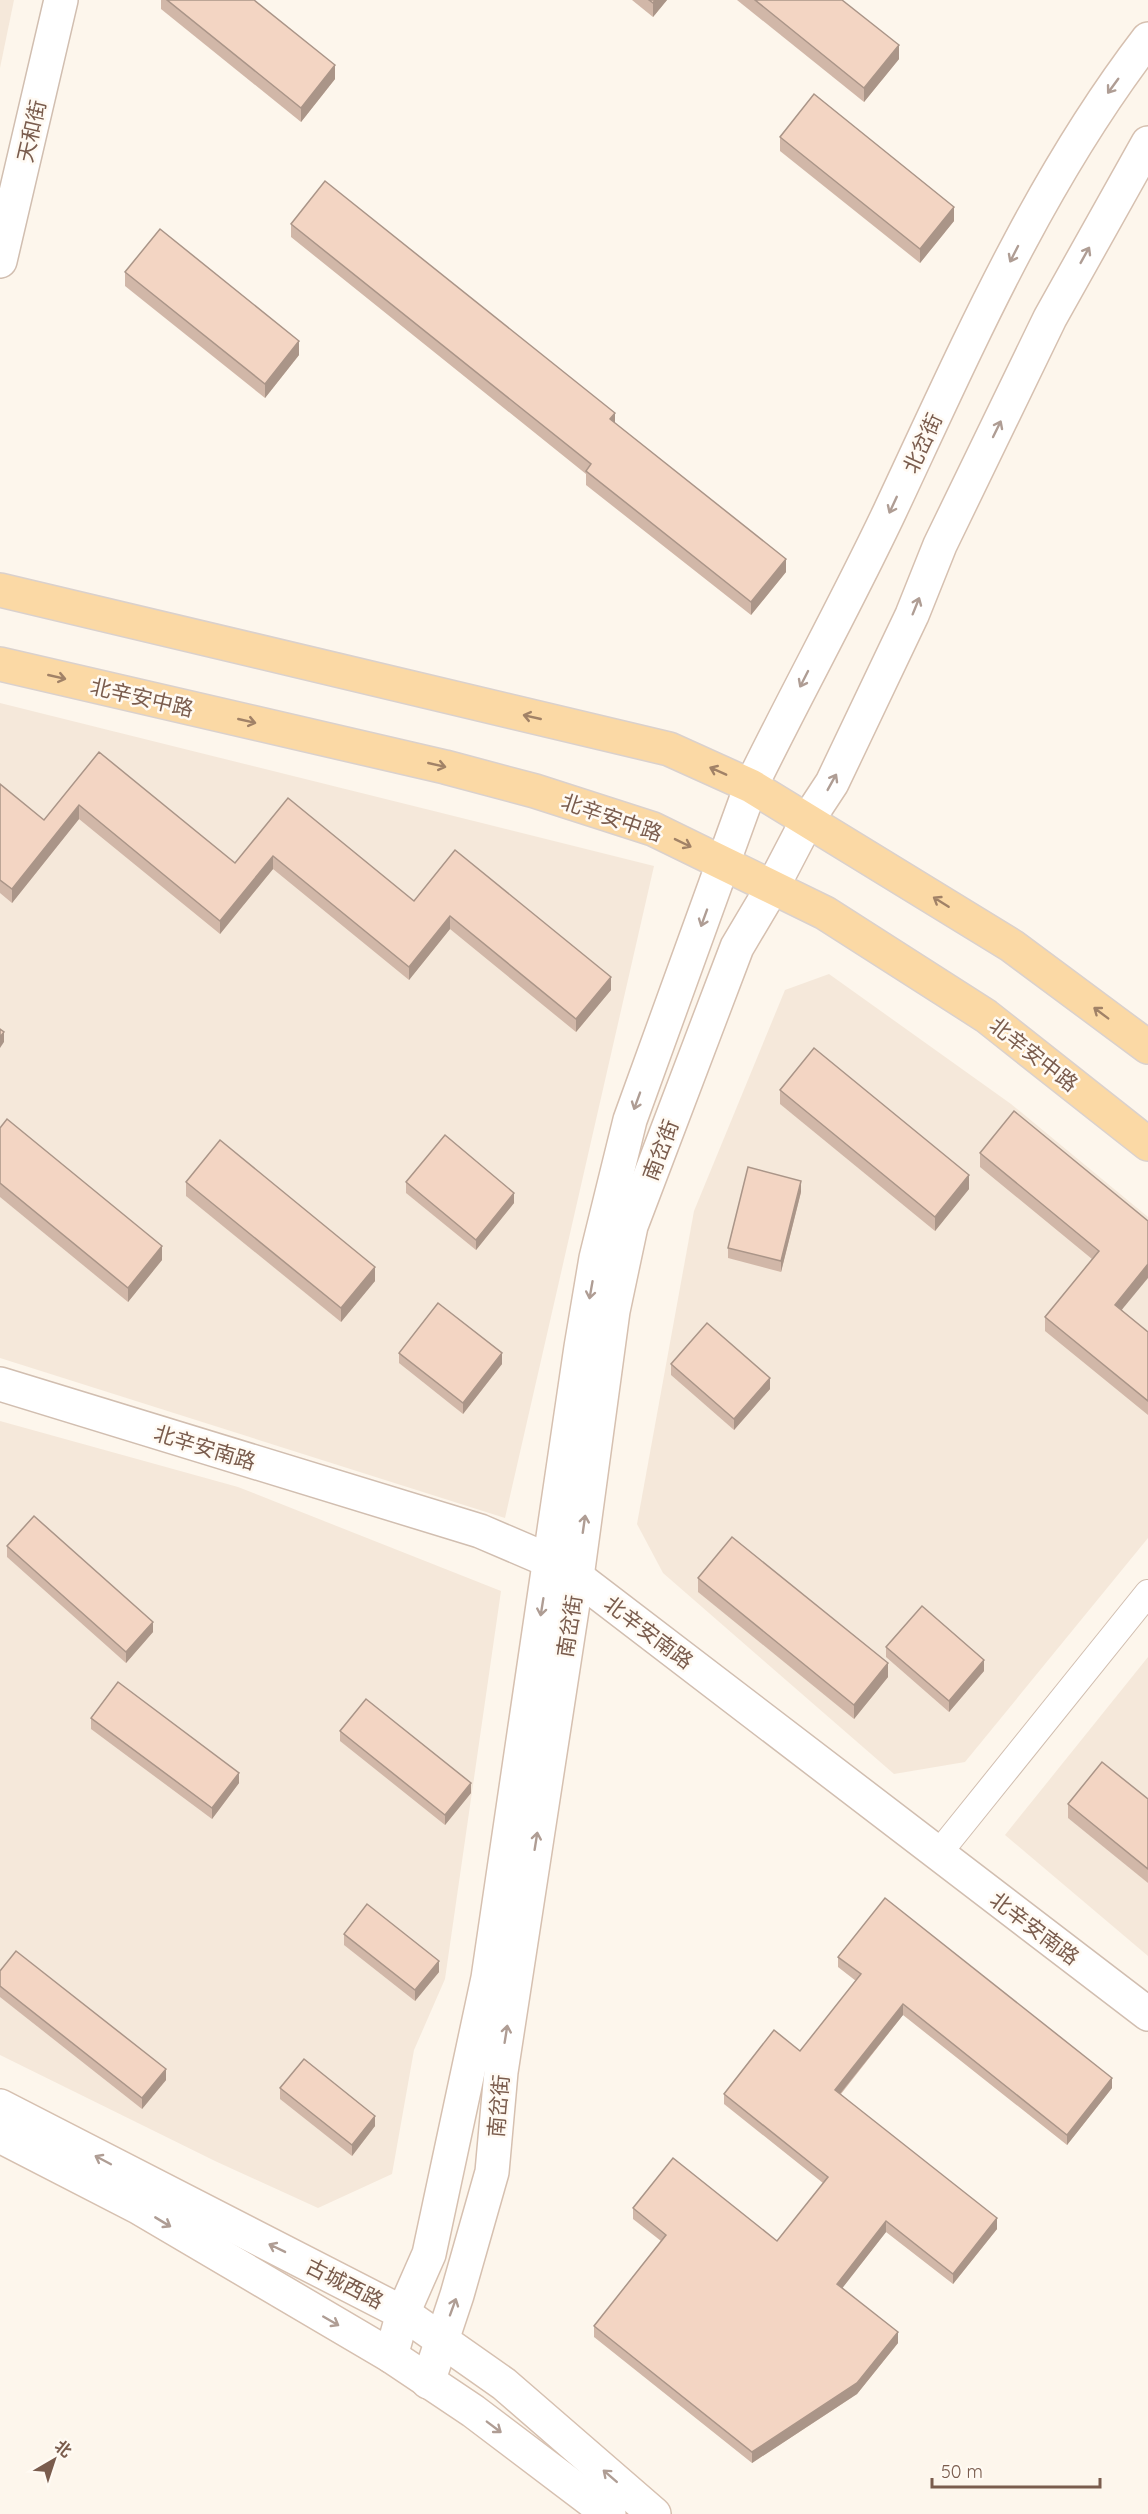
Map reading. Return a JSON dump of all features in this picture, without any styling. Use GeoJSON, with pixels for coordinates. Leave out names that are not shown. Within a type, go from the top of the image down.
{"type":"FeatureCollection","features":[{"type":"Feature","properties":{"kind":"main road","name":"天和街"},"geometry":{"type":"LineString","coordinates":[[0,261],[61,0]]}},
{"type":"Feature","properties":{"kind":"main road","name":"北岔街"},"geometry":{"type":"LineString","coordinates":[[724,863],[752,786],[1035,212],[1108,93],[1148,39]]}},
{"type":"Feature","properties":{"kind":"main road"},"geometry":{"type":"LineString","coordinates":[[772,888],[807,821],[832,783],[912,615],[940,545],[1050,318],[1148,143]]}},
{"type":"Feature","properties":{"kind":"main road"},"geometry":{"type":"LineString","coordinates":[[0,590],[669,749],[752,786],[1012,946],[1148,1047]]}},
{"type":"Feature","properties":{"kind":"main road","name":"北辛安中路"},"geometry":{"type":"LineString","coordinates":[[0,664],[445,767],[535,791],[653,829],[825,913],[986,1016],[1148,1144]]}},
{"type":"Feature","properties":{"kind":"main road","name":"南岔街"},"geometry":{"type":"LineString","coordinates":[[428,2382],[492,2172],[501,2072],[563,1569],[596,1258],[634,1109],[724,863]]}},
{"type":"Feature","properties":{"kind":"main road","name":"南岔街"},"geometry":{"type":"LineString","coordinates":[[391,2356],[403,2313],[429,2254],[488,1978],[563,1569],[631,1226],[737,946],[772,888]]}},
{"type":"Feature","properties":{"kind":"main road","name":"北辛安南路"},"geometry":{"type":"LineString","coordinates":[[0,1384],[480,1531],[563,1569],[1148,2014]]}},
{"type":"Feature","properties":{"kind":"main road","name":"古城西路"},"geometry":{"type":"LineString","coordinates":[[0,2106],[403,2313],[504,2384],[654,2514]]}},
{"type":"Feature","properties":{"kind":"main road","name":"古城西路"},"geometry":{"type":"LineString","coordinates":[[0,2136],[138,2207],[391,2356],[473,2411],[609,2514]]}},
{"type":"Feature","properties":{"kind":"street"},"geometry":{"type":"LineString","coordinates":[[938,1854],[1148,1593]]}},
{"type":"Feature","properties":{"kind":"shaded area"},"geometry":{"type":"Polygon","coordinates":[[[0,0],[14,0],[0,68],[0,0]]]}},
{"type":"Feature","properties":{"kind":"shaded area"},"geometry":{"type":"Polygon","coordinates":[[[0,703],[654,866],[505,1518],[0,1358],[0,703]]]}},
{"type":"Feature","properties":{"kind":"shaded area"},"geometry":{"type":"Polygon","coordinates":[[[829,974],[1011,1104],[1148,1217],[1148,1538],[965,1762],[894,1774],[663,1573],[637,1524],[694,1211],[785,990],[829,974]]]}},
{"type":"Feature","properties":{"kind":"shaded area"},"geometry":{"type":"Polygon","coordinates":[[[0,1421],[238,1487],[501,1591],[445,1979],[414,2050],[392,2174],[318,2208],[215,2161],[0,2055],[0,1421]]]}},
{"type":"Feature","properties":{"kind":"shaded area"},"geometry":{"type":"Polygon","coordinates":[[[1148,1657],[1148,1956],[1005,1835],[1148,1657]]]}},
{"type":"Feature","properties":{"kind":"building"},"geometry":{"type":"Polygon","coordinates":[[[167,0],[254,0],[335,65],[301,108],[167,0]]]}},
{"type":"Feature","properties":{"kind":"building"},"geometry":{"type":"Polygon","coordinates":[[[755,0],[842,0],[899,45],[864,88],[755,0]]]}},
{"type":"Feature","properties":{"kind":"building"},"geometry":{"type":"Polygon","coordinates":[[[814,94],[954,207],[920,249],[780,137],[814,94]]]}},
{"type":"Feature","properties":{"kind":"building"},"geometry":{"type":"Polygon","coordinates":[[[325,181],[615,413],[610,419],[786,559],[751,602],[586,471],[591,464],[291,224],[325,181]]]}},
{"type":"Feature","properties":{"kind":"building"},"geometry":{"type":"Polygon","coordinates":[[[160,229],[299,341],[265,384],[125,272],[160,229]]]}},
{"type":"Feature","properties":{"kind":"building"},"geometry":{"type":"Polygon","coordinates":[[[99,752],[235,863],[288,798],[414,901],[455,850],[611,977],[576,1019],[450,916],[409,967],[273,856],[220,921],[79,805],[12,889],[0,880],[0,784],[44,820],[99,752]]]}},
{"type":"Feature","properties":{"kind":"building"},"geometry":{"type":"Polygon","coordinates":[[[814,1048],[969,1175],[935,1217],[780,1090],[814,1048]]]}},
{"type":"Feature","properties":{"kind":"building"},"geometry":{"type":"Polygon","coordinates":[[[1014,1111],[1148,1221],[1148,1264],[1115,1305],[1148,1332],[1148,1401],[1045,1317],[1099,1251],[980,1153],[1014,1111]]]}},
{"type":"Feature","properties":{"kind":"building"},"geometry":{"type":"Polygon","coordinates":[[[7,1119],[162,1246],[128,1288],[0,1183],[0,1128],[7,1119]]]}},
{"type":"Feature","properties":{"kind":"building"},"geometry":{"type":"Polygon","coordinates":[[[445,1135],[514,1193],[476,1240],[406,1182],[445,1135]]]}},
{"type":"Feature","properties":{"kind":"building"},"geometry":{"type":"Polygon","coordinates":[[[220,1140],[375,1267],[341,1308],[186,1182],[220,1140]]]}},
{"type":"Feature","properties":{"kind":"building"},"geometry":{"type":"Polygon","coordinates":[[[748,1167],[801,1181],[781,1261],[728,1248],[748,1167]]]}},
{"type":"Feature","properties":{"kind":"building"},"geometry":{"type":"Polygon","coordinates":[[[438,1303],[502,1353],[463,1403],[399,1353],[438,1303]]]}},
{"type":"Feature","properties":{"kind":"building"},"geometry":{"type":"Polygon","coordinates":[[[707,1323],[770,1378],[734,1419],[671,1364],[707,1323]]]}},
{"type":"Feature","properties":{"kind":"building"},"geometry":{"type":"Polygon","coordinates":[[[34,1516],[153,1622],[126,1652],[7,1546],[34,1516]]]}},
{"type":"Feature","properties":{"kind":"building"},"geometry":{"type":"Polygon","coordinates":[[[732,1537],[888,1663],[854,1705],[698,1578],[732,1537]]]}},
{"type":"Feature","properties":{"kind":"building"},"geometry":{"type":"Polygon","coordinates":[[[922,1606],[984,1660],[949,1701],[886,1647],[922,1606]]]}},
{"type":"Feature","properties":{"kind":"building"},"geometry":{"type":"Polygon","coordinates":[[[118,1682],[239,1773],[212,1808],[91,1718],[118,1682]]]}},
{"type":"Feature","properties":{"kind":"building"},"geometry":{"type":"Polygon","coordinates":[[[366,1699],[471,1783],[445,1815],[340,1731],[366,1699]]]}},
{"type":"Feature","properties":{"kind":"building"},"geometry":{"type":"Polygon","coordinates":[[[1102,1762],[1148,1799],[1148,1869],[1068,1804],[1102,1762]]]}},
{"type":"Feature","properties":{"kind":"building"},"geometry":{"type":"Polygon","coordinates":[[[885,1898],[1112,2078],[1067,2135],[903,2004],[835,2090],[997,2218],[953,2274],[886,2221],[837,2284],[898,2332],[857,2383],[752,2452],[594,2326],[666,2235],[633,2208],[673,2158],[777,2241],[828,2177],[724,2094],[774,2030],[800,2051],[861,1974],[838,1957],[885,1898]]]}},
{"type":"Feature","properties":{"kind":"building"},"geometry":{"type":"Polygon","coordinates":[[[367,1904],[439,1961],[415,1990],[344,1934],[367,1904]]]}},
{"type":"Feature","properties":{"kind":"building"},"geometry":{"type":"Polygon","coordinates":[[[16,1951],[166,2069],[142,2098],[0,1986],[0,1971],[16,1951]]]}},
{"type":"Feature","properties":{"kind":"building"},"geometry":{"type":"Polygon","coordinates":[[[304,2059],[375,2116],[352,2145],[280,2088],[304,2059]]]}}]}
